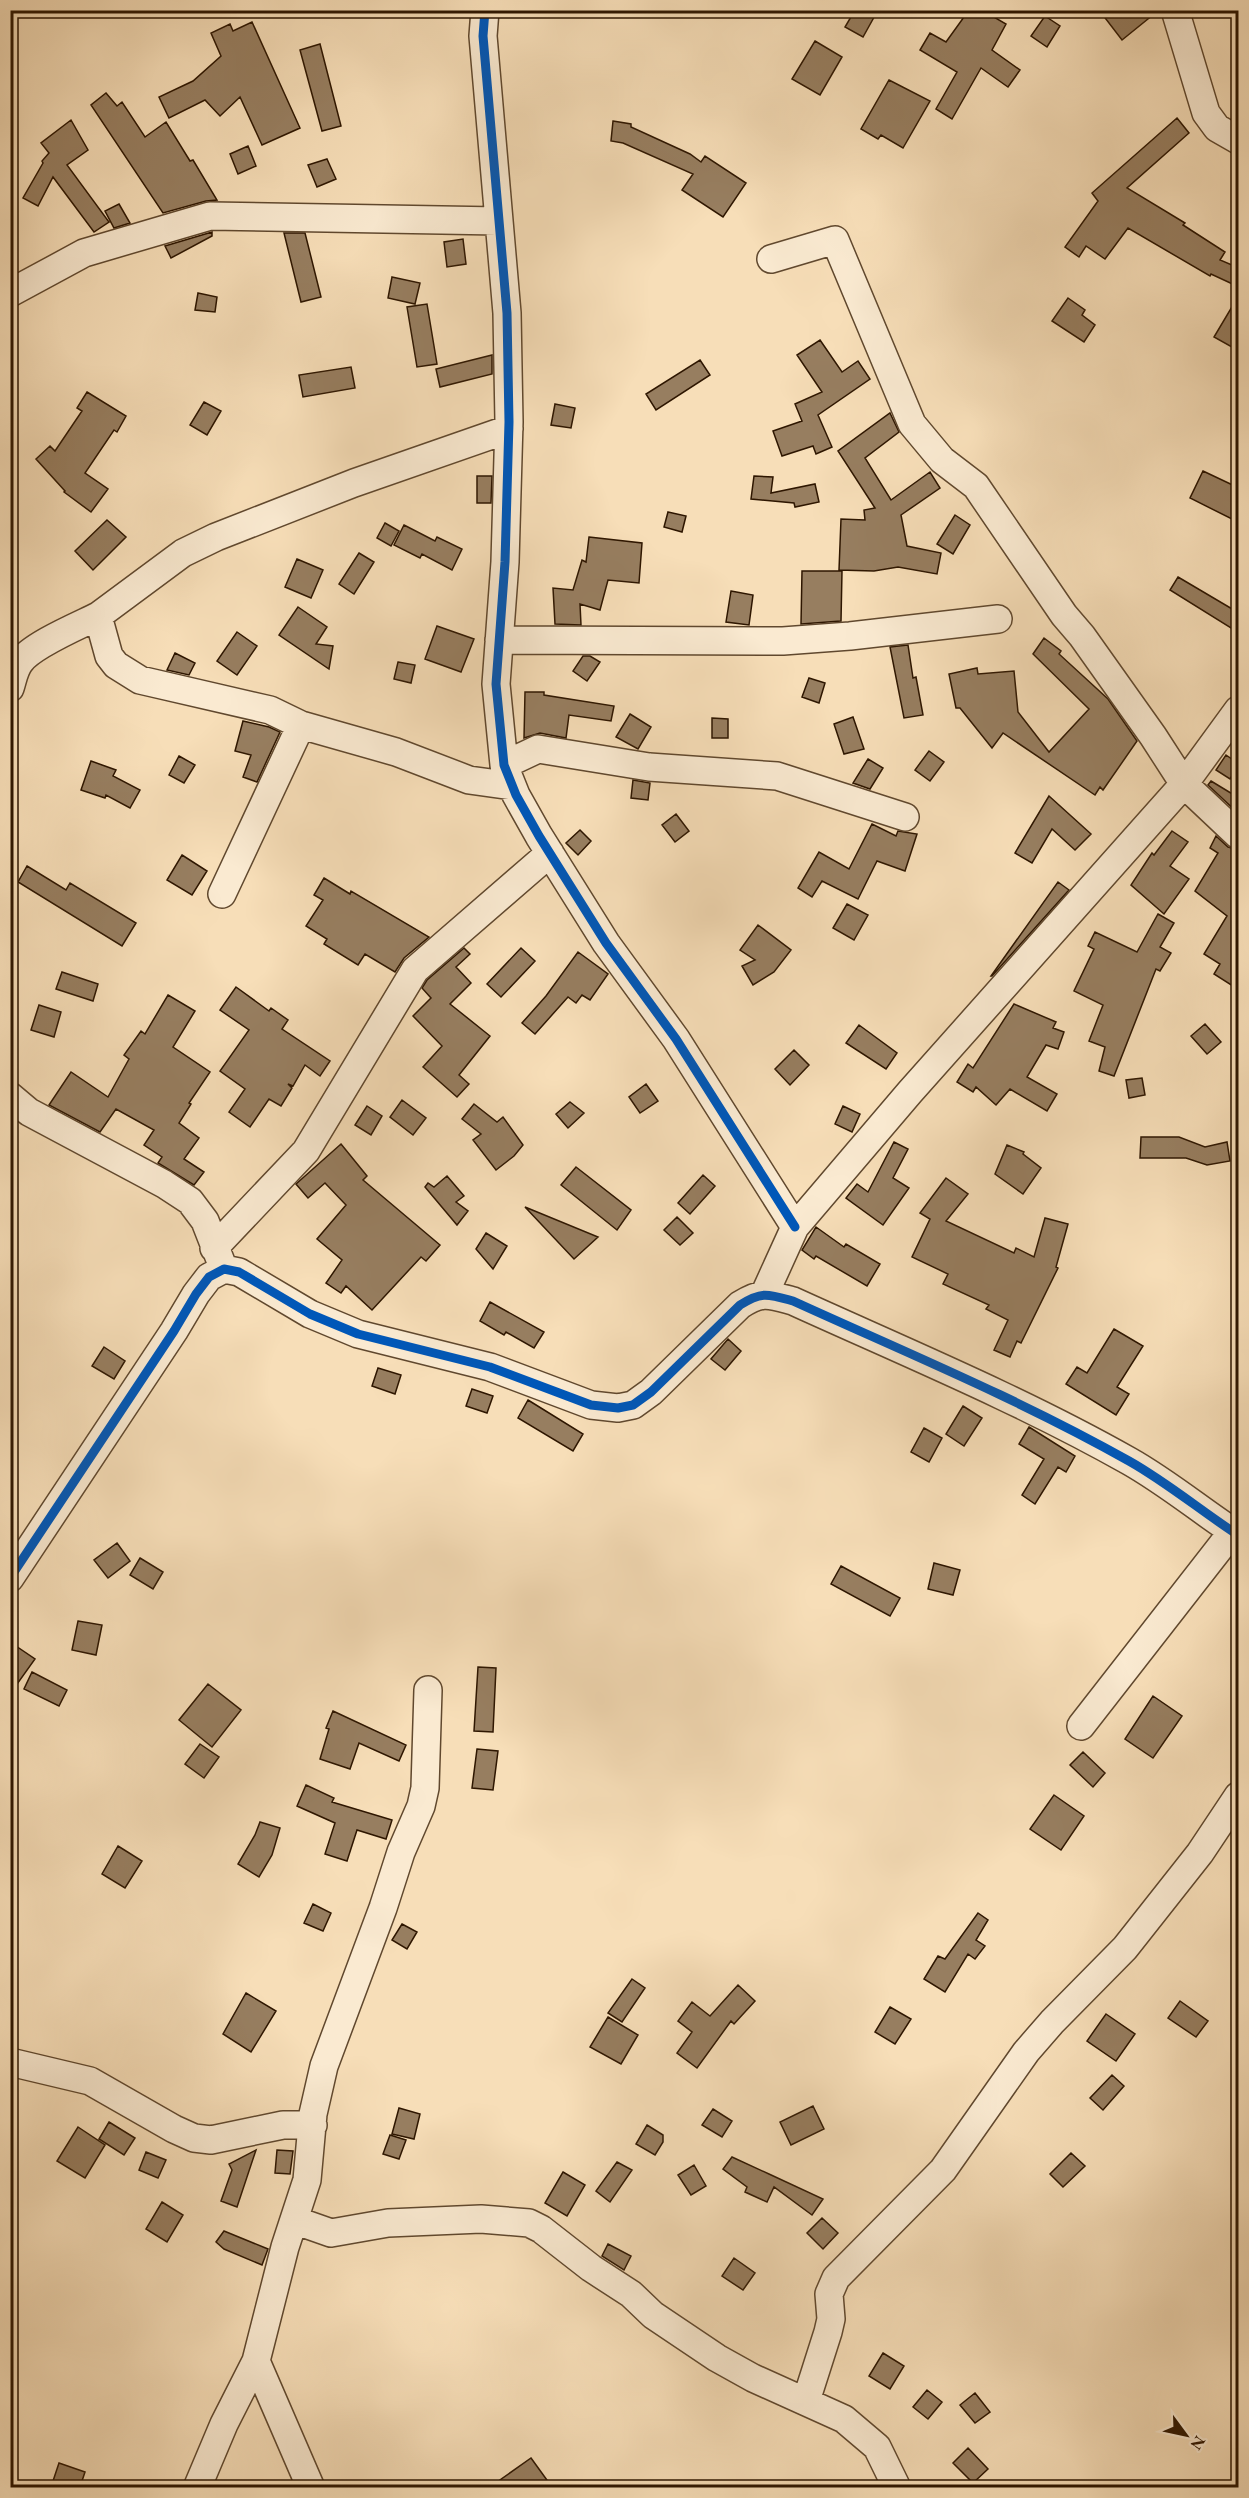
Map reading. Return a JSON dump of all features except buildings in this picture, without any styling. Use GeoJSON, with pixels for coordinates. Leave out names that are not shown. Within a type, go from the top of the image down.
{"type":"FeatureCollection","features":[{"type":"Feature","properties":{"kind":"street"},"geometry":{"type":"LineString","coordinates":[[485,10],[483,36],[507,313],[508,429],[505,562],[496,684],[508,776],[550,853],[606,943],[676,1039],[795,1227]]}},
{"type":"Feature","properties":{"kind":"street"},"geometry":{"type":"LineString","coordinates":[[1175,10],[1206,113],[1217,128],[1239,140]]}},
{"type":"Feature","properties":{"kind":"street"},"geometry":{"type":"LineString","coordinates":[[10,293],[84,253],[210,216],[499,221]]}},
{"type":"Feature","properties":{"kind":"street"},"geometry":{"type":"LineString","coordinates":[[771,259],[835,240],[912,424],[942,460],[976,486],[1064,615],[1082,636],[1153,736],[1184,784],[1239,836]]}},
{"type":"Feature","properties":{"kind":"street"},"geometry":{"type":"LineString","coordinates":[[10,688],[15,670],[21,660],[31,651],[98,616],[183,553],[216,537],[354,483],[508,429]]}},
{"type":"Feature","properties":{"kind":"street"},"geometry":{"type":"LineString","coordinates":[[98,616],[109,656],[116,665],[141,680],[270,711],[301,725],[396,752],[469,780],[508,776],[538,749],[648,767],[777,776],[904,817]]}},
{"type":"Feature","properties":{"kind":"street"},"geometry":{"type":"LineString","coordinates":[[499,640],[783,641],[850,636],[998,619]]}},
{"type":"Feature","properties":{"kind":"street"},"geometry":{"type":"LineString","coordinates":[[765,1293],[795,1227],[910,1092],[1184,784],[1239,710]]}},
{"type":"Feature","properties":{"kind":"street"},"geometry":{"type":"LineString","coordinates":[[222,894],[301,725]]}},
{"type":"Feature","properties":{"kind":"street"},"geometry":{"type":"LineString","coordinates":[[10,1578],[209,1277],[219,1258],[306,1151],[415,970],[550,853]]}},
{"type":"Feature","properties":{"kind":"street"},"geometry":{"type":"LineString","coordinates":[[10,1096],[29,1112],[164,1184],[190,1201],[205,1221],[219,1258],[239,1272],[310,1314],[358,1334],[490,1367],[591,1405],[618,1408],[633,1405],[651,1392],[740,1305],[754,1296],[765,1293],[793,1300],[1062,1425],[1131,1462],[1236,1533],[1081,1726]]}},
{"type":"Feature","properties":{"kind":"street"},"geometry":{"type":"LineString","coordinates":[[197,2487],[224,2424],[256,2361],[285,2247],[307,2180],[313,2125],[324,2066],[383,1908],[401,1852],[421,1806],[425,1788],[428,1690]]}},
{"type":"Feature","properties":{"kind":"street"},"geometry":{"type":"LineString","coordinates":[[806,2402],[828,2332],[831,2319],[829,2294],[836,2278],[943,2170],[1026,2052],[1052,2022],[1125,1948],[1200,1853],[1239,1796]]}},
{"type":"Feature","properties":{"kind":"street"},"geometry":{"type":"LineString","coordinates":[[10,2062],[90,2081],[194,2138],[211,2140],[283,2125],[313,2125]]}},
{"type":"Feature","properties":{"kind":"street"},"geometry":{"type":"LineString","coordinates":[[294,2220],[331,2232],[388,2223],[481,2219],[529,2223],[550,2234],[591,2268],[631,2294],[653,2315],[717,2358],[753,2378],[844,2418],[877,2447],[897,2487]]}},
{"type":"Feature","properties":{"kind":"street"},"geometry":{"type":"LineString","coordinates":[[256,2361],[310,2487]]}},
{"type":"Feature","properties":{"kind":"cycle path"},"geometry":{"type":"LineString","coordinates":[[485,10],[483,36],[507,313],[509,422],[505,562],[496,684],[504,765],[516,795],[539,836],[606,943],[676,1039],[795,1227]]}},
{"type":"Feature","properties":{"kind":"cycle path"},"geometry":{"type":"LineString","coordinates":[[10,1578],[174,1331],[196,1294],[209,1277],[224,1269],[239,1272],[310,1314],[358,1334],[490,1367],[591,1405],[618,1408],[633,1405],[651,1392],[740,1305],[754,1297],[765,1295],[793,1301],[1047,1417],[1143,1470],[1238,1535]]}}]}
